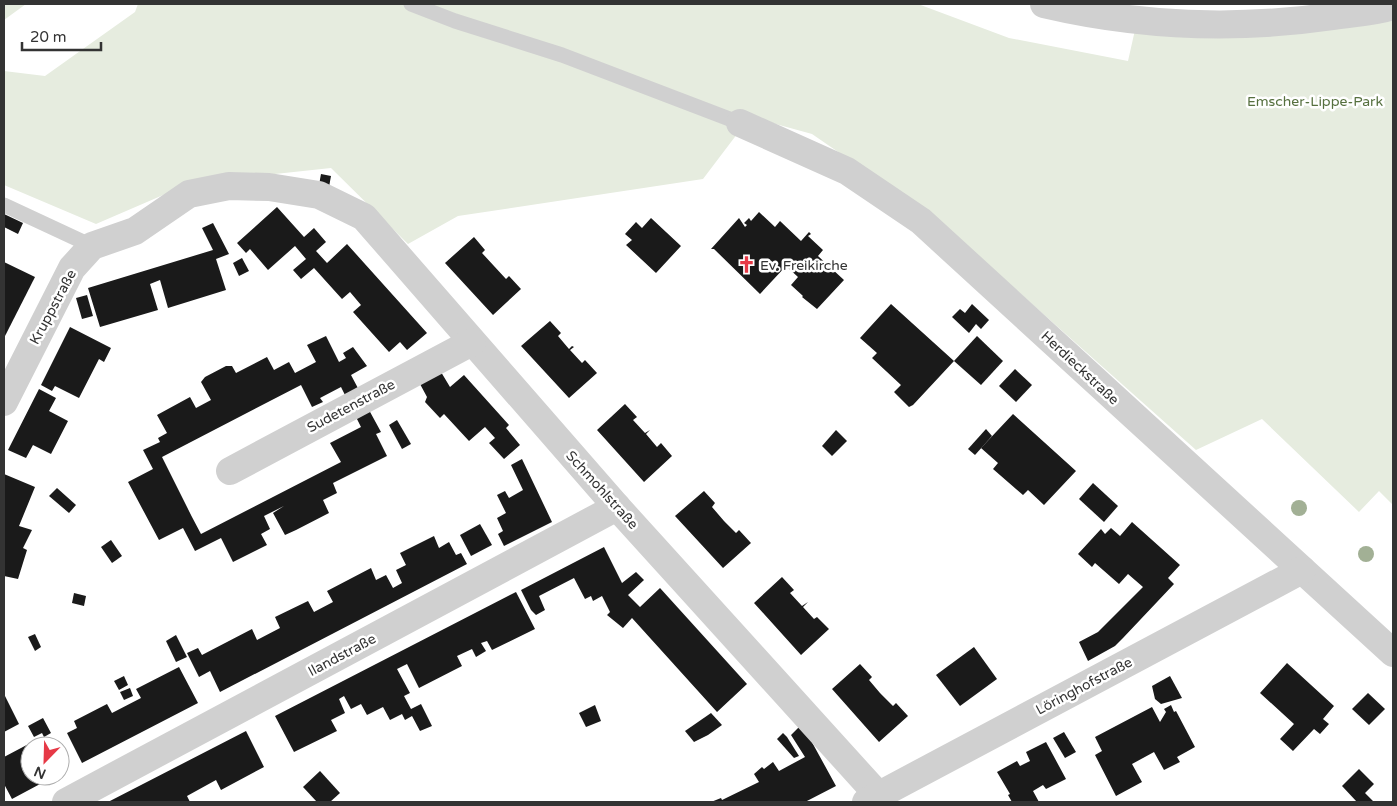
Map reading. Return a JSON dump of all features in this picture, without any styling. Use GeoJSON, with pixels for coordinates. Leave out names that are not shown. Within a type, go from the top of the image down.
{"type":"FeatureCollection","features":[{"type":"Feature","properties":{"kind":"street"},"geometry":{"type":"LineString","coordinates":[[1044,4],[1139,19],[1216,25],[1299,21],[1393,6]]}},
{"type":"Feature","properties":{"kind":"street","name":"Herdieckstraße"},"geometry":{"type":"LineString","coordinates":[[740,123],[847,171],[921,221],[1393,653]]}},
{"type":"Feature","properties":{"kind":"street","name":"Kruppstraße"},"geometry":{"type":"LineString","coordinates":[[4,402],[72,268],[92,246],[135,232],[189,194],[229,186],[269,187],[319,195]]}},
{"type":"Feature","properties":{"kind":"street","name":"Schmohlstraße"},"geometry":{"type":"LineString","coordinates":[[319,195],[364,216],[872,799]]}},
{"type":"Feature","properties":{"kind":"street","name":"Sudetenstraße"},"geometry":{"type":"LineString","coordinates":[[230,471],[472,342]]}},
{"type":"Feature","properties":{"kind":"street","name":"Ilandstraße"},"geometry":{"type":"LineString","coordinates":[[66,802],[617,508]]}},
{"type":"Feature","properties":{"kind":"street","name":"Löringhofstraße"},"geometry":{"type":"LineString","coordinates":[[872,799],[1302,570]]}},
{"type":"Feature","properties":{"kind":"lane"},"geometry":{"type":"LineString","coordinates":[[411,4],[562,55],[740,123]]}},
{"type":"Feature","properties":{"kind":"lane"},"geometry":{"type":"LineString","coordinates":[[4,205],[92,246]]}},
{"type":"Feature","properties":{"kind":"green space"},"geometry":{"type":"Polygon","coordinates":[[[4,4],[26,4],[4,20],[4,4]]]}},
{"type":"Feature","properties":{"kind":"green space","name":"Emscher-Lippe-Park"},"geometry":{"type":"Polygon","coordinates":[[[138,4],[918,4],[1009,38],[1128,61],[1137,21],[1393,9],[1393,505],[1379,491],[1359,512],[1262,419],[1196,450],[940,222],[812,134],[750,117],[703,179],[458,216],[408,244],[331,168],[191,183],[96,224],[4,185],[4,71],[45,76],[135,12],[138,4]]]}},
{"type":"Feature","properties":{"kind":"building"},"geometry":{"type":"Polygon","coordinates":[[[321,174],[331,176],[329,187],[319,185],[321,174]]]}},
{"type":"Feature","properties":{"kind":"building"},"geometry":{"type":"Polygon","coordinates":[[[277,207],[304,237],[314,228],[326,242],[316,251],[327,263],[347,244],[427,333],[407,350],[400,342],[389,352],[353,312],[361,305],[350,292],[342,299],[314,268],[301,279],[293,270],[306,259],[295,246],[268,270],[250,249],[246,253],[237,243],[277,207]]]}},
{"type":"Feature","properties":{"kind":"building"},"geometry":{"type":"Polygon","coordinates":[[[759,212],[775,227],[780,221],[801,241],[809,232],[811,234],[808,236],[823,250],[818,256],[844,280],[817,309],[791,285],[798,277],[786,266],[760,294],[714,249],[711,249],[739,218],[745,227],[747,225],[744,223],[749,218],[751,221],[759,212]]]}},
{"type":"Feature","properties":{"kind":"building"},"geometry":{"type":"Polygon","coordinates":[[[4,214],[23,223],[18,234],[4,227],[4,214]]]}},
{"type":"Feature","properties":{"kind":"building"},"geometry":{"type":"Polygon","coordinates":[[[651,218],[681,246],[656,273],[626,245],[632,240],[625,234],[636,222],[642,228],[651,218]]]}},
{"type":"Feature","properties":{"kind":"building"},"geometry":{"type":"Polygon","coordinates":[[[213,223],[229,254],[216,259],[226,290],[168,308],[160,280],[150,284],[158,310],[100,327],[88,288],[213,250],[202,228],[213,223]]]}},
{"type":"Feature","properties":{"kind":"building"},"geometry":{"type":"Polygon","coordinates":[[[474,237],[485,250],[482,253],[506,279],[509,276],[521,289],[493,315],[445,263],[474,237]]]}},
{"type":"Feature","properties":{"kind":"building"},"geometry":{"type":"Polygon","coordinates":[[[242,258],[249,271],[239,276],[233,263],[242,258]]]}},
{"type":"Feature","properties":{"kind":"building"},"geometry":{"type":"Polygon","coordinates":[[[4,262],[35,277],[4,338],[4,262]]]}},
{"type":"Feature","properties":{"kind":"building"},"geometry":{"type":"Polygon","coordinates":[[[87,295],[93,316],[82,319],[76,298],[87,295]]]}},
{"type":"Feature","properties":{"kind":"building"},"geometry":{"type":"Polygon","coordinates":[[[891,304],[954,361],[909,407],[894,392],[901,385],[872,358],[877,353],[860,338],[891,304]]]}},
{"type":"Feature","properties":{"kind":"building"},"geometry":{"type":"Polygon","coordinates":[[[972,304],[989,320],[981,329],[976,324],[969,333],[952,317],[960,309],[965,313],[972,304]]]}},
{"type":"Feature","properties":{"kind":"building"},"geometry":{"type":"Polygon","coordinates":[[[550,321],[561,333],[558,336],[569,349],[572,346],[574,347],[570,350],[582,363],[585,360],[597,373],[569,398],[521,346],[550,321]]]}},
{"type":"Feature","properties":{"kind":"building"},"geometry":{"type":"Polygon","coordinates":[[[70,327],[111,348],[104,362],[99,359],[79,398],[55,386],[52,391],[41,385],[70,327]]]}},
{"type":"Feature","properties":{"kind":"building"},"geometry":{"type":"Polygon","coordinates":[[[326,336],[339,362],[346,358],[343,353],[353,347],[367,366],[351,375],[360,392],[347,399],[341,387],[320,398],[323,402],[312,407],[301,385],[162,457],[192,517],[201,534],[341,462],[330,443],[361,427],[356,417],[369,410],[381,432],[376,434],[387,456],[333,483],[337,493],[323,500],[329,513],[296,530],[285,535],[273,513],[284,506],[264,516],[270,529],[261,534],[267,545],[233,562],[221,538],[195,551],[183,528],[159,540],[128,482],[153,469],[143,450],[160,442],[158,438],[167,433],[157,415],[190,397],[196,408],[211,400],[201,382],[205,377],[226,366],[232,366],[236,373],[267,357],[274,370],[289,362],[295,373],[316,362],[307,345],[326,336]]]}},
{"type":"Feature","properties":{"kind":"building"},"geometry":{"type":"Polygon","coordinates":[[[977,336],[1003,361],[981,385],[954,361],[977,336]]]}},
{"type":"Feature","properties":{"kind":"building"},"geometry":{"type":"Polygon","coordinates":[[[1015,369],[1032,385],[1016,402],[999,386],[1015,369]]]}},
{"type":"Feature","properties":{"kind":"building"},"geometry":{"type":"Polygon","coordinates":[[[441,372],[450,387],[464,375],[509,425],[506,428],[520,445],[504,459],[489,443],[495,438],[485,427],[469,441],[444,414],[440,418],[425,402],[427,397],[420,384],[441,372]]]}},
{"type":"Feature","properties":{"kind":"building"},"geometry":{"type":"Polygon","coordinates":[[[39,389],[56,398],[49,411],[68,421],[51,454],[33,445],[26,458],[8,450],[39,389]]]}},
{"type":"Feature","properties":{"kind":"building"},"geometry":{"type":"Polygon","coordinates":[[[625,404],[637,417],[633,420],[645,433],[650,430],[646,434],[657,447],[661,443],[672,456],[644,482],[597,430],[625,404]]]}},
{"type":"Feature","properties":{"kind":"building"},"geometry":{"type":"Polygon","coordinates":[[[1013,414],[1076,471],[1044,505],[1028,490],[1023,495],[993,469],[998,463],[981,448],[1013,414]]]}},
{"type":"Feature","properties":{"kind":"building"},"geometry":{"type":"Polygon","coordinates":[[[397,420],[411,444],[402,449],[389,425],[397,420]]]}},
{"type":"Feature","properties":{"kind":"building"},"geometry":{"type":"Polygon","coordinates":[[[986,429],[992,436],[975,455],[968,449],[986,429]]]}},
{"type":"Feature","properties":{"kind":"building"},"geometry":{"type":"Polygon","coordinates":[[[836,430],[847,441],[832,456],[822,446],[836,430]]]}},
{"type":"Feature","properties":{"kind":"building"},"geometry":{"type":"Polygon","coordinates":[[[522,459],[552,522],[504,546],[498,534],[503,531],[497,518],[506,513],[497,495],[505,491],[509,498],[523,490],[511,465],[522,459]]]}},
{"type":"Feature","properties":{"kind":"building"},"geometry":{"type":"Polygon","coordinates":[[[4,474],[35,487],[19,526],[32,530],[23,548],[27,550],[18,579],[4,576],[4,474]]]}},
{"type":"Feature","properties":{"kind":"building"},"geometry":{"type":"Polygon","coordinates":[[[1093,483],[1118,506],[1104,522],[1079,499],[1093,483]]]}},
{"type":"Feature","properties":{"kind":"building"},"geometry":{"type":"Polygon","coordinates":[[[57,488],[76,505],[69,513],[49,496],[57,488]]]}},
{"type":"Feature","properties":{"kind":"building"},"geometry":{"type":"Polygon","coordinates":[[[704,491],[715,503],[712,507],[724,521],[736,533],[739,530],[751,543],[723,568],[675,516],[704,491]]]}},
{"type":"Feature","properties":{"kind":"building"},"geometry":{"type":"Polygon","coordinates":[[[1132,522],[1180,565],[1168,578],[1174,584],[1115,646],[1088,661],[1079,642],[1098,632],[1143,587],[1128,574],[1119,584],[1095,563],[1092,567],[1078,554],[1101,529],[1105,534],[1111,528],[1120,536],[1132,522]]]}},
{"type":"Feature","properties":{"kind":"building"},"geometry":{"type":"Polygon","coordinates":[[[480,524],[492,545],[471,556],[460,535],[480,524]]]}},
{"type":"Feature","properties":{"kind":"building"},"geometry":{"type":"Polygon","coordinates":[[[434,536],[439,548],[449,542],[456,555],[461,553],[467,564],[220,692],[210,671],[199,677],[187,653],[198,648],[202,655],[252,629],[257,640],[280,628],[275,617],[308,601],[314,612],[333,602],[327,591],[371,568],[376,580],[386,575],[393,588],[402,583],[396,570],[406,565],[400,553],[434,536]]]}},
{"type":"Feature","properties":{"kind":"building"},"geometry":{"type":"Polygon","coordinates":[[[111,540],[122,556],[112,563],[101,547],[111,540]]]}},
{"type":"Feature","properties":{"kind":"building"},"geometry":{"type":"Polygon","coordinates":[[[604,547],[622,583],[636,572],[644,580],[628,595],[640,607],[660,588],[747,684],[717,712],[632,618],[623,628],[607,615],[610,612],[602,596],[593,601],[591,596],[585,599],[574,578],[539,596],[545,610],[536,615],[531,610],[521,590],[604,547]]]}},
{"type":"Feature","properties":{"kind":"building"},"geometry":{"type":"Polygon","coordinates":[[[782,577],[794,590],[790,593],[802,606],[808,602],[803,607],[814,619],[817,617],[829,629],[801,655],[754,603],[782,577]]]}},
{"type":"Feature","properties":{"kind":"building"},"geometry":{"type":"Polygon","coordinates":[[[516,592],[535,629],[492,650],[487,641],[481,643],[486,651],[476,657],[472,649],[457,656],[462,666],[419,688],[407,664],[397,669],[410,693],[404,696],[411,709],[421,704],[432,726],[420,731],[412,716],[405,720],[402,714],[390,720],[383,707],[367,715],[361,704],[351,709],[344,696],[339,699],[345,713],[331,720],[337,731],[294,752],[275,716],[516,592]]]}},
{"type":"Feature","properties":{"kind":"building"},"geometry":{"type":"Polygon","coordinates":[[[74,593],[86,596],[84,606],[72,603],[74,593]]]}},
{"type":"Feature","properties":{"kind":"building"},"geometry":{"type":"Polygon","coordinates":[[[35,634],[41,647],[35,651],[28,637],[35,634]]]}},
{"type":"Feature","properties":{"kind":"building"},"geometry":{"type":"Polygon","coordinates":[[[176,635],[187,657],[176,662],[166,641],[176,635]]]}},
{"type":"Feature","properties":{"kind":"building"},"geometry":{"type":"Polygon","coordinates":[[[974,647],[997,679],[960,706],[936,675],[974,647]]]}},
{"type":"Feature","properties":{"kind":"building"},"geometry":{"type":"Polygon","coordinates":[[[1287,663],[1334,706],[1323,719],[1329,724],[1320,734],[1314,729],[1293,751],[1280,739],[1294,724],[1260,693],[1287,663]]]}},
{"type":"Feature","properties":{"kind":"building"},"geometry":{"type":"Polygon","coordinates":[[[860,664],[872,677],[869,680],[880,693],[893,706],[896,703],[908,716],[879,742],[832,689],[860,664]]]}},
{"type":"Feature","properties":{"kind":"building"},"geometry":{"type":"Polygon","coordinates":[[[179,667],[198,703],[82,763],[67,733],[77,728],[74,721],[107,704],[112,713],[141,698],[136,689],[179,667]]]}},
{"type":"Feature","properties":{"kind":"building"},"geometry":{"type":"Polygon","coordinates":[[[124,676],[128,685],[119,690],[114,681],[124,676]]]}},
{"type":"Feature","properties":{"kind":"building"},"geometry":{"type":"Polygon","coordinates":[[[1170,676],[1182,698],[1161,704],[1155,699],[1152,686],[1170,676]]]}},
{"type":"Feature","properties":{"kind":"building"},"geometry":{"type":"Polygon","coordinates":[[[130,688],[133,696],[124,700],[120,692],[130,688]]]}},
{"type":"Feature","properties":{"kind":"building"},"geometry":{"type":"Polygon","coordinates":[[[1368,693],[1385,709],[1369,725],[1352,709],[1368,693]]]}},
{"type":"Feature","properties":{"kind":"building"},"geometry":{"type":"Polygon","coordinates":[[[4,694],[19,724],[4,732],[4,694]]]}},
{"type":"Feature","properties":{"kind":"building"},"geometry":{"type":"Polygon","coordinates":[[[595,705],[601,721],[586,727],[579,713],[595,705]]]}},
{"type":"Feature","properties":{"kind":"building"},"geometry":{"type":"Polygon","coordinates":[[[1171,705],[1195,747],[1177,757],[1180,762],[1164,770],[1154,752],[1132,764],[1142,782],[1116,796],[1095,755],[1102,751],[1095,737],[1152,707],[1160,722],[1166,712],[1164,709],[1171,705]]]}},
{"type":"Feature","properties":{"kind":"building"},"geometry":{"type":"Polygon","coordinates":[[[711,713],[722,725],[694,742],[685,731],[711,713]]]}},
{"type":"Feature","properties":{"kind":"building"},"geometry":{"type":"Polygon","coordinates":[[[43,718],[51,733],[46,736],[42,733],[33,736],[28,726],[43,718]]]}},
{"type":"Feature","properties":{"kind":"building"},"geometry":{"type":"Polygon","coordinates":[[[800,726],[808,735],[836,786],[805,802],[711,802],[721,798],[722,800],[759,782],[754,774],[762,767],[764,769],[773,762],[779,771],[805,757],[791,735],[800,726]]]}},
{"type":"Feature","properties":{"kind":"building"},"geometry":{"type":"Polygon","coordinates":[[[246,731],[264,767],[221,790],[216,780],[187,796],[190,802],[108,802],[246,731]]]}},
{"type":"Feature","properties":{"kind":"building"},"geometry":{"type":"Polygon","coordinates":[[[1064,732],[1076,752],[1065,758],[1053,738],[1064,732]]]}},
{"type":"Feature","properties":{"kind":"building"},"geometry":{"type":"Polygon","coordinates":[[[783,733],[799,756],[794,758],[777,739],[783,733]]]}},
{"type":"Feature","properties":{"kind":"building"},"geometry":{"type":"Polygon","coordinates":[[[1046,742],[1066,779],[1046,789],[1043,785],[1033,791],[1039,802],[1012,802],[1008,795],[1010,794],[997,772],[1017,761],[1020,766],[1030,761],[1026,752],[1046,742]]]}},
{"type":"Feature","properties":{"kind":"building"},"geometry":{"type":"Polygon","coordinates":[[[20,749],[20,786],[36,786],[12,799],[4,784],[4,757],[20,749]]]}},
{"type":"Feature","properties":{"kind":"building"},"geometry":{"type":"Polygon","coordinates":[[[1359,769],[1374,784],[1365,793],[1374,802],[1357,802],[1342,786],[1359,769]]]}},
{"type":"Feature","properties":{"kind":"building"},"geometry":{"type":"Polygon","coordinates":[[[320,771],[340,793],[330,802],[317,802],[303,787],[320,771]]]}},
{"type":"Feature","properties":{"kind":"place","name":"Ev. Freikirche"},"geometry":{"type":"Point","coordinates":[746,265]}}]}
